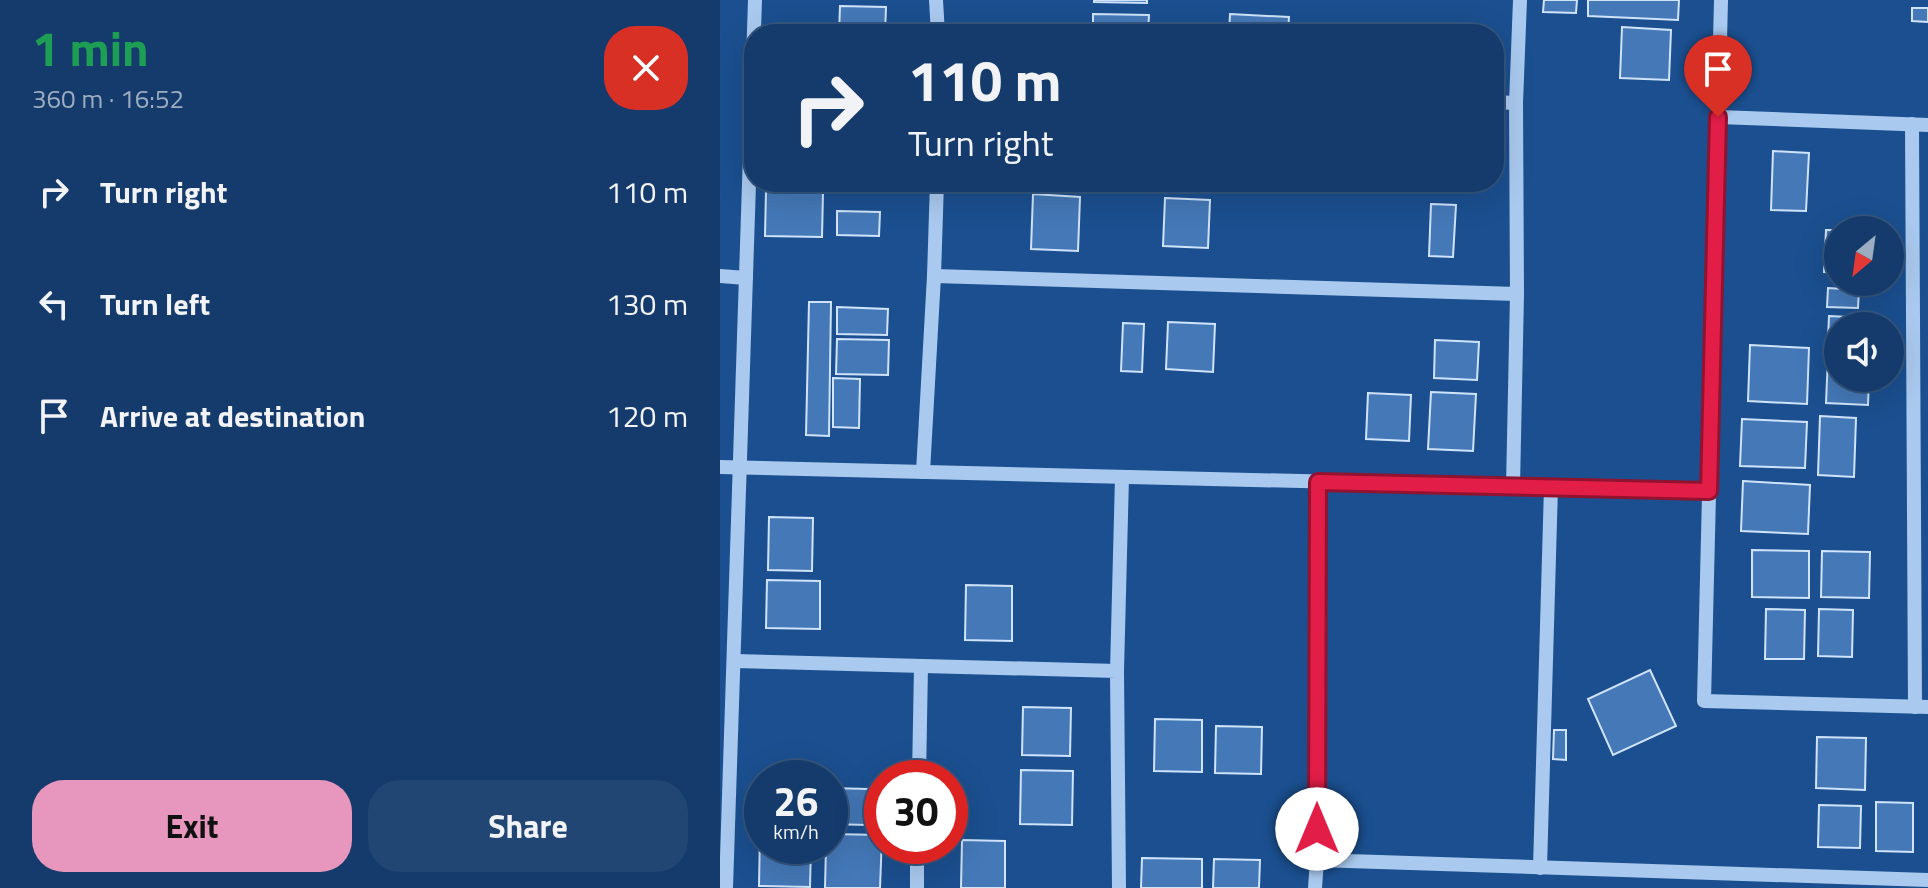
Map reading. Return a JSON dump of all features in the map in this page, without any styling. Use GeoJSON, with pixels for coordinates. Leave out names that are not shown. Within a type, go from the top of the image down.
{"type":"FeatureCollection","features":[{"type":"Feature","properties":{"kind":"street"},"geometry":{"type":"LineString","coordinates":[[754,24],[755,0]]}},
{"type":"Feature","properties":{"kind":"street"},"geometry":{"type":"LineString","coordinates":[[936,0],[937,24]]}},
{"type":"Feature","properties":{"kind":"street"},"geometry":{"type":"LineString","coordinates":[[1513,486],[1517,294],[1516,103],[1520,0]]}},
{"type":"Feature","properties":{"kind":"street"},"geometry":{"type":"LineString","coordinates":[[1721,0],[1704,701],[1921,707],[1920,316],[1912,124]]}},
{"type":"Feature","properties":{"kind":"street"},"geometry":{"type":"LineString","coordinates":[[1504,102],[1516,103]]}},
{"type":"Feature","properties":{"kind":"street"},"geometry":{"type":"LineString","coordinates":[[1718,117],[1928,125]]}},
{"type":"Feature","properties":{"kind":"street"},"geometry":{"type":"LineString","coordinates":[[726,888],[749,192]]}},
{"type":"Feature","properties":{"kind":"street"},"geometry":{"type":"LineString","coordinates":[[923,472],[937,192]]}},
{"type":"Feature","properties":{"kind":"street"},"geometry":{"type":"LineString","coordinates":[[720,276],[746,278]]}},
{"type":"Feature","properties":{"kind":"street"},"geometry":{"type":"LineString","coordinates":[[934,276],[1517,294]]}},
{"type":"Feature","properties":{"kind":"street"},"geometry":{"type":"LineString","coordinates":[[720,467],[1709,491]]}},
{"type":"Feature","properties":{"kind":"street"},"geometry":{"type":"LineString","coordinates":[[1119,888],[1117,671],[1122,477]]}},
{"type":"Feature","properties":{"kind":"street"},"geometry":{"type":"LineString","coordinates":[[1315,888],[1318,482]]}},
{"type":"Feature","properties":{"kind":"street"},"geometry":{"type":"LineString","coordinates":[[1540,868],[1551,487]]}},
{"type":"Feature","properties":{"kind":"street"},"geometry":{"type":"LineString","coordinates":[[734,661],[1117,671]]}},
{"type":"Feature","properties":{"kind":"street"},"geometry":{"type":"LineString","coordinates":[[919,760],[921,666]]}},
{"type":"Feature","properties":{"kind":"street"},"geometry":{"type":"LineString","coordinates":[[1317,860],[1928,880]]}},
{"type":"Feature","properties":{"kind":"street"},"geometry":{"type":"LineString","coordinates":[[917,864],[917,888]]}},
{"type":"Feature","properties":{"kind":"building"},"geometry":{"type":"Polygon","coordinates":[[[1147,0],[1147,3],[1094,2],[1147,0]]]}},
{"type":"Feature","properties":{"kind":"building"},"geometry":{"type":"Polygon","coordinates":[[[1544,0],[1577,0],[1576,13],[1543,12],[1544,0]]]}},
{"type":"Feature","properties":{"kind":"building"},"geometry":{"type":"Polygon","coordinates":[[[1588,0],[1679,0],[1678,20],[1588,16],[1588,0]]]}},
{"type":"Feature","properties":{"kind":"building"},"geometry":{"type":"Polygon","coordinates":[[[840,6],[886,7],[885,24],[839,24],[840,6]]]}},
{"type":"Feature","properties":{"kind":"building"},"geometry":{"type":"Polygon","coordinates":[[[1912,8],[1928,8],[1928,22],[1912,21],[1912,8]]]}},
{"type":"Feature","properties":{"kind":"building"},"geometry":{"type":"Polygon","coordinates":[[[1093,14],[1149,15],[1149,24],[1093,24],[1093,14]]]}},
{"type":"Feature","properties":{"kind":"building"},"geometry":{"type":"Polygon","coordinates":[[[1230,14],[1289,17],[1289,24],[1230,24],[1230,14]]]}},
{"type":"Feature","properties":{"kind":"building"},"geometry":{"type":"Polygon","coordinates":[[[1622,27],[1671,30],[1669,80],[1620,78],[1622,27]]]}},
{"type":"Feature","properties":{"kind":"building"},"geometry":{"type":"Polygon","coordinates":[[[1773,151],[1809,153],[1806,211],[1771,210],[1773,151]]]}},
{"type":"Feature","properties":{"kind":"building"},"geometry":{"type":"Polygon","coordinates":[[[766,192],[823,192],[822,237],[765,236],[766,192]]]}},
{"type":"Feature","properties":{"kind":"building"},"geometry":{"type":"Polygon","coordinates":[[[1033,194],[1080,197],[1078,251],[1031,249],[1033,194]]]}},
{"type":"Feature","properties":{"kind":"building"},"geometry":{"type":"Polygon","coordinates":[[[1165,198],[1210,200],[1208,248],[1163,246],[1165,198]]]}},
{"type":"Feature","properties":{"kind":"building"},"geometry":{"type":"Polygon","coordinates":[[[1431,204],[1456,205],[1453,257],[1429,256],[1431,204]]]}},
{"type":"Feature","properties":{"kind":"building"},"geometry":{"type":"Polygon","coordinates":[[[837,211],[880,212],[879,236],[837,235],[837,211]]]}},
{"type":"Feature","properties":{"kind":"building"},"geometry":{"type":"Polygon","coordinates":[[[1828,296],[1859,296],[1858,308],[1827,307],[1828,296]]]}},
{"type":"Feature","properties":{"kind":"building"},"geometry":{"type":"Polygon","coordinates":[[[809,302],[831,302],[829,436],[806,435],[809,302]]]}},
{"type":"Feature","properties":{"kind":"building"},"geometry":{"type":"Polygon","coordinates":[[[837,307],[888,309],[887,335],[837,334],[837,307]]]}},
{"type":"Feature","properties":{"kind":"building"},"geometry":{"type":"Polygon","coordinates":[[[1168,322],[1215,324],[1213,372],[1166,369],[1168,322]]]}},
{"type":"Feature","properties":{"kind":"building"},"geometry":{"type":"Polygon","coordinates":[[[1123,323],[1144,324],[1142,372],[1121,371],[1123,323]]]}},
{"type":"Feature","properties":{"kind":"building"},"geometry":{"type":"Polygon","coordinates":[[[837,339],[889,340],[888,375],[836,374],[837,339]]]}},
{"type":"Feature","properties":{"kind":"building"},"geometry":{"type":"Polygon","coordinates":[[[1435,340],[1479,342],[1477,380],[1434,378],[1435,340]]]}},
{"type":"Feature","properties":{"kind":"building"},"geometry":{"type":"Polygon","coordinates":[[[1750,345],[1809,348],[1807,404],[1748,401],[1750,345]]]}},
{"type":"Feature","properties":{"kind":"building"},"geometry":{"type":"Polygon","coordinates":[[[833,378],[860,379],[859,428],[833,427],[833,378]]]}},
{"type":"Feature","properties":{"kind":"building"},"geometry":{"type":"Polygon","coordinates":[[[1431,392],[1476,394],[1473,451],[1428,449],[1431,392]]]}},
{"type":"Feature","properties":{"kind":"building"},"geometry":{"type":"Polygon","coordinates":[[[1826,392],[1868,392],[1868,405],[1826,403],[1826,392]]]}},
{"type":"Feature","properties":{"kind":"building"},"geometry":{"type":"Polygon","coordinates":[[[1368,393],[1411,395],[1409,441],[1366,439],[1368,393]]]}},
{"type":"Feature","properties":{"kind":"building"},"geometry":{"type":"Polygon","coordinates":[[[1820,416],[1856,418],[1854,477],[1818,475],[1820,416]]]}},
{"type":"Feature","properties":{"kind":"building"},"geometry":{"type":"Polygon","coordinates":[[[1742,419],[1807,422],[1805,468],[1740,466],[1742,419]]]}},
{"type":"Feature","properties":{"kind":"building"},"geometry":{"type":"Polygon","coordinates":[[[1743,481],[1810,485],[1808,534],[1741,531],[1743,481]]]}},
{"type":"Feature","properties":{"kind":"building"},"geometry":{"type":"Polygon","coordinates":[[[769,517],[813,518],[812,571],[768,570],[769,517]]]}},
{"type":"Feature","properties":{"kind":"building"},"geometry":{"type":"Polygon","coordinates":[[[1752,550],[1809,551],[1809,598],[1752,597],[1752,550]]]}},
{"type":"Feature","properties":{"kind":"building"},"geometry":{"type":"Polygon","coordinates":[[[1822,551],[1870,552],[1869,598],[1821,597],[1822,551]]]}},
{"type":"Feature","properties":{"kind":"building"},"geometry":{"type":"Polygon","coordinates":[[[767,580],[820,581],[820,629],[766,628],[767,580]]]}},
{"type":"Feature","properties":{"kind":"building"},"geometry":{"type":"Polygon","coordinates":[[[966,585],[1012,586],[1012,641],[965,640],[966,585]]]}},
{"type":"Feature","properties":{"kind":"building"},"geometry":{"type":"Polygon","coordinates":[[[1766,609],[1805,610],[1804,659],[1765,659],[1766,609]]]}},
{"type":"Feature","properties":{"kind":"building"},"geometry":{"type":"Polygon","coordinates":[[[1819,609],[1853,610],[1852,657],[1818,656],[1819,609]]]}},
{"type":"Feature","properties":{"kind":"building"},"geometry":{"type":"Polygon","coordinates":[[[1650,670],[1676,726],[1613,755],[1588,699],[1650,670]]]}},
{"type":"Feature","properties":{"kind":"building"},"geometry":{"type":"Polygon","coordinates":[[[1023,707],[1071,708],[1070,756],[1022,755],[1023,707]]]}},
{"type":"Feature","properties":{"kind":"building"},"geometry":{"type":"Polygon","coordinates":[[[1155,719],[1202,720],[1202,772],[1154,771],[1155,719]]]}},
{"type":"Feature","properties":{"kind":"building"},"geometry":{"type":"Polygon","coordinates":[[[1216,726],[1262,727],[1261,774],[1215,773],[1216,726]]]}},
{"type":"Feature","properties":{"kind":"building"},"geometry":{"type":"Polygon","coordinates":[[[1554,730],[1566,730],[1566,760],[1553,759],[1554,730]]]}},
{"type":"Feature","properties":{"kind":"building"},"geometry":{"type":"Polygon","coordinates":[[[1817,737],[1866,738],[1865,790],[1816,788],[1817,737]]]}},
{"type":"Feature","properties":{"kind":"building"},"geometry":{"type":"Polygon","coordinates":[[[1021,770],[1073,771],[1072,825],[1020,824],[1021,770]]]}},
{"type":"Feature","properties":{"kind":"building"},"geometry":{"type":"Polygon","coordinates":[[[848,788],[864,789],[864,825],[848,824],[848,788]]]}},
{"type":"Feature","properties":{"kind":"building"},"geometry":{"type":"Polygon","coordinates":[[[1876,802],[1913,803],[1913,852],[1876,851],[1876,802]]]}},
{"type":"Feature","properties":{"kind":"building"},"geometry":{"type":"Polygon","coordinates":[[[1819,805],[1861,806],[1860,848],[1818,847],[1819,805]]]}},
{"type":"Feature","properties":{"kind":"building"},"geometry":{"type":"Polygon","coordinates":[[[848,834],[864,835],[864,864],[881,864],[880,888],[825,888],[826,864],[848,864],[848,834]]]}},
{"type":"Feature","properties":{"kind":"building"},"geometry":{"type":"Polygon","coordinates":[[[968,840],[1005,841],[1005,888],[961,888],[962,864],[968,864],[968,840]]]}},
{"type":"Feature","properties":{"kind":"building"},"geometry":{"type":"Polygon","coordinates":[[[1142,858],[1202,859],[1202,888],[1141,888],[1142,858]]]}},
{"type":"Feature","properties":{"kind":"building"},"geometry":{"type":"Polygon","coordinates":[[[1214,859],[1260,860],[1259,888],[1213,888],[1214,859]]]}},
{"type":"Feature","properties":{"kind":"building"},"geometry":{"type":"Polygon","coordinates":[[[759,864],[811,864],[810,887],[759,886],[759,864]]]}},
{"type":"Feature","properties":{"kind":"route"},"geometry":{"type":"LineString","coordinates":[[1317,829],[1318,482],[1709,491],[1718,117]]}}]}
